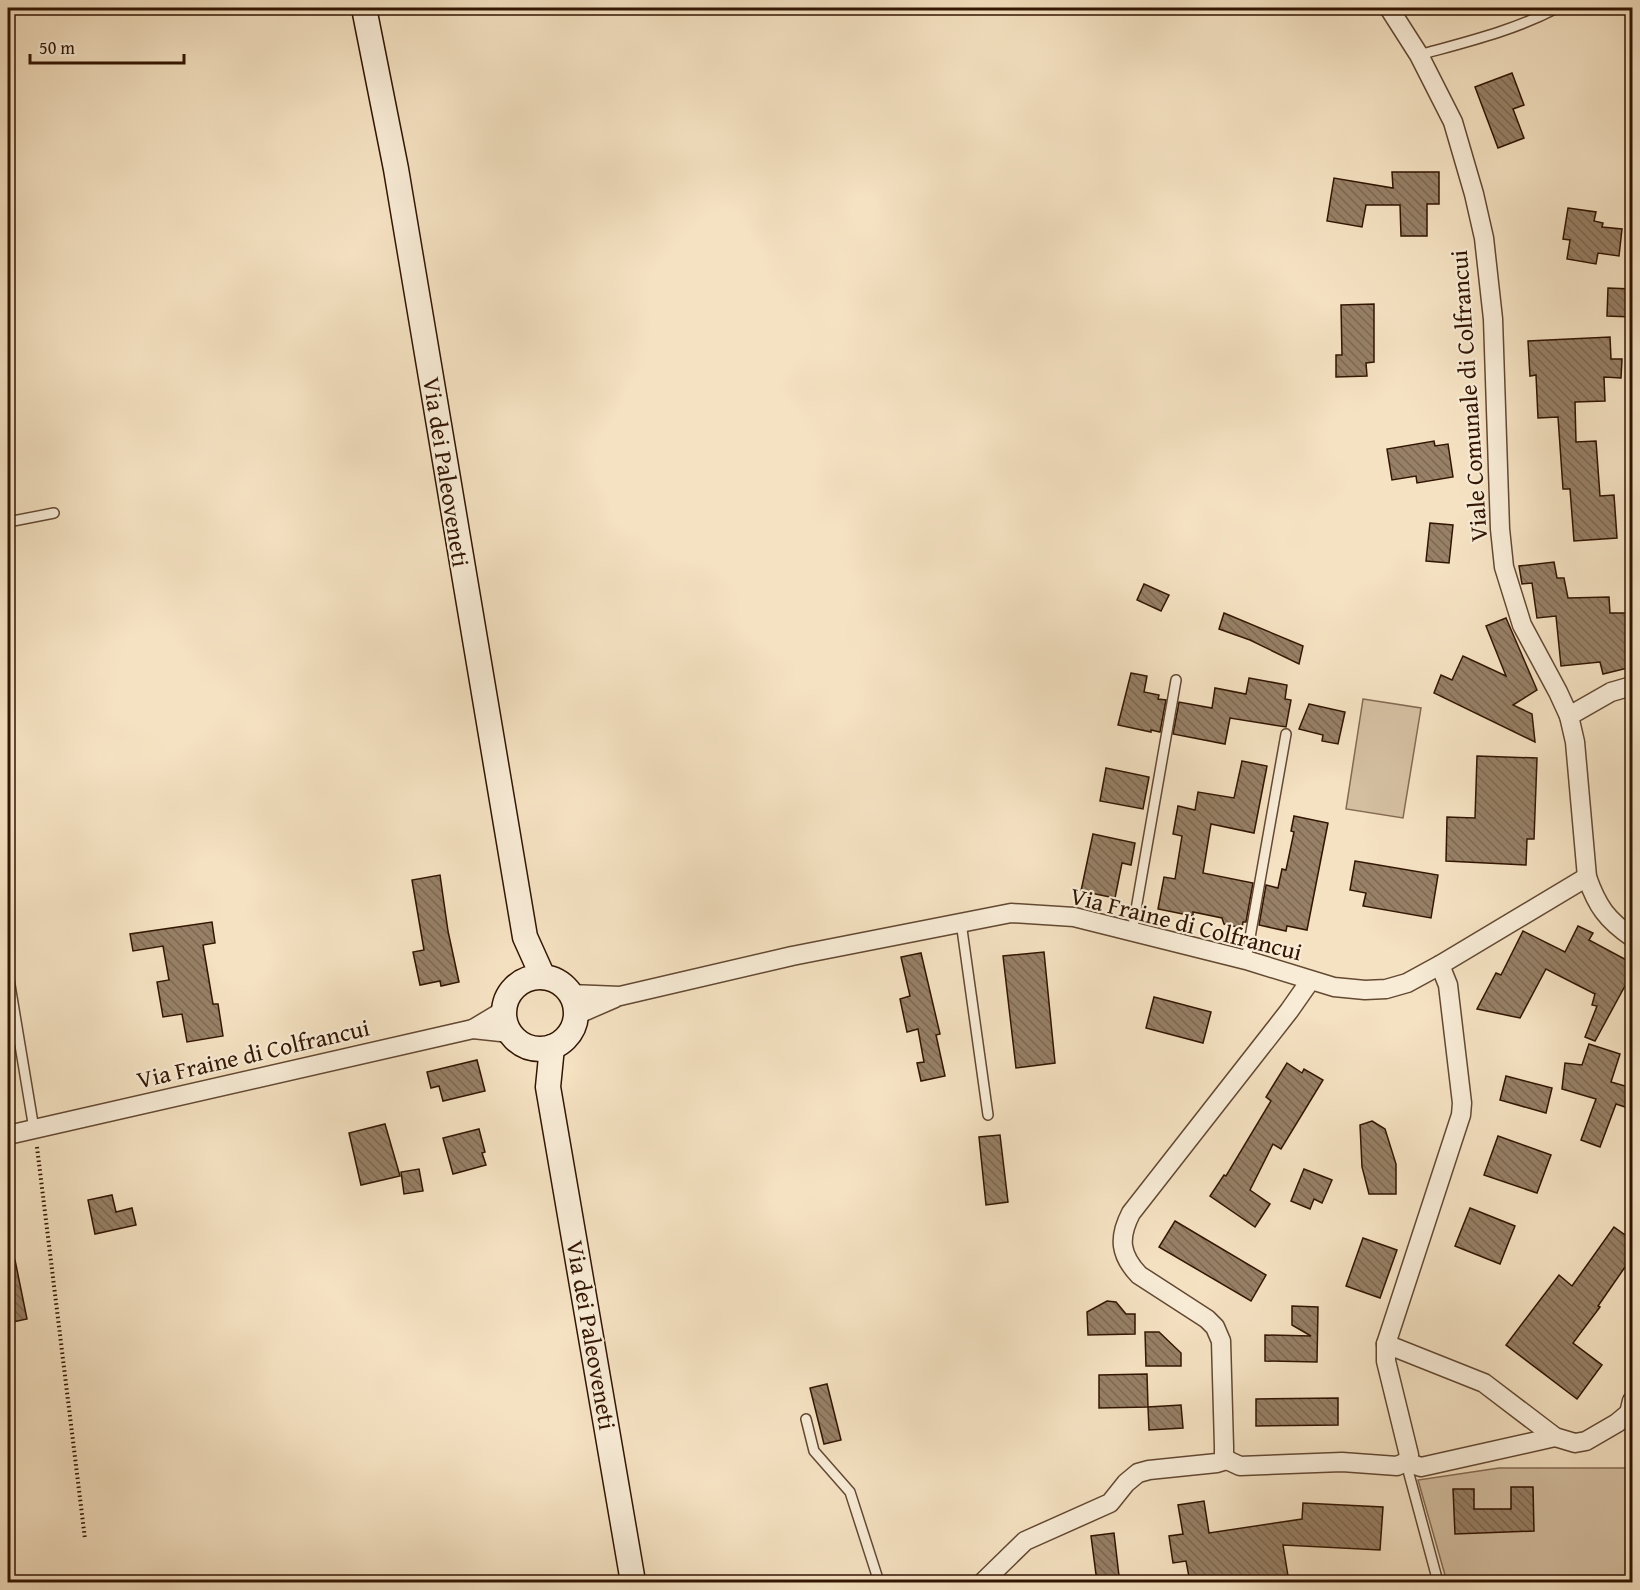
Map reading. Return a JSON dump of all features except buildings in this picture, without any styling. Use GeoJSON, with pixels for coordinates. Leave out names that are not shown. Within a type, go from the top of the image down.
{"type":"FeatureCollection","features":[{"type":"Feature","properties":{"kind":"main road","name":"Via dei Paleoveneti"},"geometry":{"type":"LineString","coordinates":[[364,8],[396,169],[532,979]]}},
{"type":"Feature","properties":{"kind":"main road"},"geometry":{"type":"LineString","coordinates":[[506,1022],[506,999],[512,989],[532,979],[554,980],[573,1005],[574,1026],[561,1042],[540,1047]]}},
{"type":"Feature","properties":{"kind":"main road","name":"Via dei Paleoveneti"},"geometry":{"type":"LineString","coordinates":[[506,1022],[518,1042],[540,1047],[633,1582]]}},
{"type":"Feature","properties":{"kind":"street","name":"Viale Comunale di Colfrancui"},"geometry":{"type":"LineString","coordinates":[[1389,8],[1419,55],[1453,122],[1474,194],[1484,238],[1493,319],[1500,529],[1504,567],[1522,625],[1569,716],[1575,742],[1587,877],[1594,898],[1606,916],[1632,937]]}},
{"type":"Feature","properties":{"kind":"street"},"geometry":{"type":"LineString","coordinates":[[1569,716],[1611,692],[1632,687]]}},
{"type":"Feature","properties":{"kind":"street","name":"Via Fraine di Colfrancui"},"geometry":{"type":"LineString","coordinates":[[573,1005],[792,956],[1011,913],[1074,917],[1246,960],[1334,987],[1365,990],[1386,989],[1407,982],[1440,965],[1587,877]]}},
{"type":"Feature","properties":{"kind":"street"},"geometry":{"type":"LineString","coordinates":[[1310,981],[1131,1213],[1123,1229],[1125,1255],[1139,1275],[1207,1319],[1215,1327],[1221,1341],[1224,1455],[1232,1464],[1240,1466],[1342,1462],[1398,1466],[1406,1461],[1408,1455],[1386,1361],[1386,1344],[1461,1114],[1462,1103],[1448,985],[1440,965]]}},
{"type":"Feature","properties":{"kind":"street","name":"Via Fraine di Colfrancui"},"geometry":{"type":"LineString","coordinates":[[8,1135],[506,1022]]}},
{"type":"Feature","properties":{"kind":"street"},"geometry":{"type":"LineString","coordinates":[[1386,1344],[1484,1383],[1555,1437],[1575,1443],[1586,1442],[1623,1418],[1629,1413],[1632,1401]]}},
{"type":"Feature","properties":{"kind":"street"},"geometry":{"type":"LineString","coordinates":[[1406,1461],[1413,1466],[1421,1467],[1555,1437]]}},
{"type":"Feature","properties":{"kind":"street"},"geometry":{"type":"LineString","coordinates":[[983,1582],[1025,1541],[1110,1503],[1126,1483],[1138,1473],[1227,1460]]}},
{"type":"Feature","properties":{"kind":"lane"},"geometry":{"type":"LineString","coordinates":[[1419,55],[1500,33],[1557,8]]}},
{"type":"Feature","properties":{"kind":"lane"},"geometry":{"type":"LineString","coordinates":[[8,522],[54,513]]}},
{"type":"Feature","properties":{"kind":"lane"},"geometry":{"type":"LineString","coordinates":[[1132,932],[1176,680]]}},
{"type":"Feature","properties":{"kind":"lane"},"geometry":{"type":"LineString","coordinates":[[1246,960],[1286,734]]}},
{"type":"Feature","properties":{"kind":"lane"},"geometry":{"type":"LineString","coordinates":[[961,922],[988,1115]]}},
{"type":"Feature","properties":{"kind":"lane"},"geometry":{"type":"LineString","coordinates":[[8,973],[34,1129]]}},
{"type":"Feature","properties":{"kind":"lane"},"geometry":{"type":"LineString","coordinates":[[806,1419],[814,1451],[850,1492],[879,1582]]}},
{"type":"Feature","properties":{"kind":"lane"},"geometry":{"type":"LineString","coordinates":[[1406,1461],[1438,1582]]}},
{"type":"Feature","properties":{"kind":"path"},"geometry":{"type":"LineString","coordinates":[[34,1129],[85,1539]]}},
{"type":"Feature","properties":{"kind":"shaded area"},"geometry":{"type":"Polygon","coordinates":[[[1363,699],[1421,708],[1403,818],[1346,809],[1363,699]]]}},
{"type":"Feature","properties":{"kind":"shaded area"},"geometry":{"type":"Polygon","coordinates":[[[1499,1468],[1632,1468],[1632,1582],[1447,1582],[1418,1480],[1499,1468]]]}}]}
